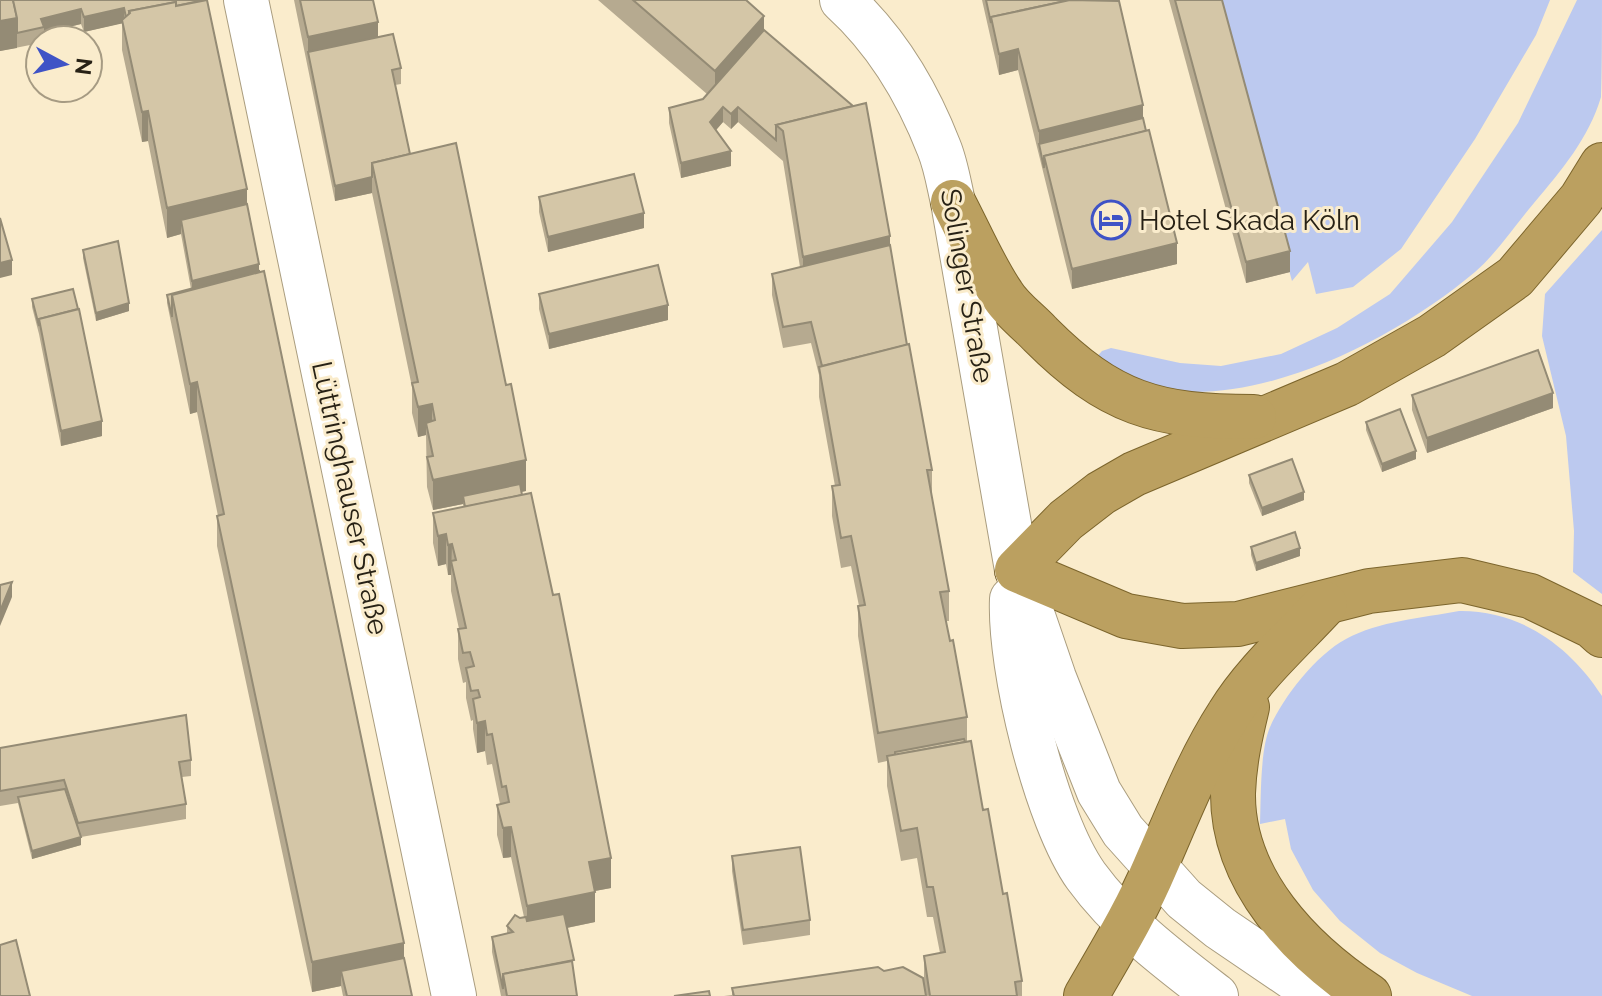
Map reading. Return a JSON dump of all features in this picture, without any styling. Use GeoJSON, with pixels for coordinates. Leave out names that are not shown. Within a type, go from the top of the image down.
{"type":"FeatureCollection","features":[{"type":"Feature","properties":{"kind":"highway"},"geometry":{"type":"LineString","coordinates":[[1602,165],[1581,199],[1515,277],[1432,336],[1347,384],[1134,474],[1101,493],[1066,520],[1017,570],[1126,616],[1182,626],[1238,624],[1369,591],[1462,580],[1530,596],[1592,626],[1602,635]]}},
{"type":"Feature","properties":{"kind":"highway"},"geometry":{"type":"LineString","coordinates":[[953,202],[1003,296],[1066,360],[1095,382],[1160,411],[1220,417],[1272,417]]}},
{"type":"Feature","properties":{"kind":"highway"},"geometry":{"type":"LineString","coordinates":[[1086,996],[1128,923],[1186,794],[1229,713],[1254,680],[1325,604]]}},
{"type":"Feature","properties":{"kind":"highway"},"geometry":{"type":"LineString","coordinates":[[1254,680],[1236,750],[1233,796],[1240,835],[1256,884],[1282,920],[1318,958],[1369,996]]}},
{"type":"Feature","properties":{"kind":"street","name":"Lüttringhauser Straße"},"geometry":{"type":"LineString","coordinates":[[246,0],[454,996]]}},
{"type":"Feature","properties":{"kind":"street","name":"Solinger Straße"},"geometry":{"type":"LineString","coordinates":[[854,11],[914,92],[941,151],[953,202],[1017,570],[1054,678],[1099,792],[1123,831],[1184,899],[1220,928],[1320,996]]}},
{"type":"Feature","properties":{"kind":"street","name":"Solinger Straße"},"geometry":{"type":"LineString","coordinates":[[1017,570],[1012,590],[1016,663],[1040,766],[1066,838],[1084,873],[1128,923],[1161,954],[1216,996]]}},
{"type":"Feature","properties":{"kind":"shaded area"},"geometry":{"type":"Polygon","coordinates":[[[1215,0],[1550,0],[1536,35],[1475,139],[1401,249],[1353,287],[1316,294],[1308,262],[1292,281],[1215,0]]]}},
{"type":"Feature","properties":{"kind":"shaded area"},"geometry":{"type":"Polygon","coordinates":[[[1577,0],[1602,0],[1601,97],[1596,112],[1573,153],[1498,248],[1475,272],[1444,296],[1373,340],[1333,359],[1293,375],[1252,386],[1212,391],[1163,390],[1132,379],[1095,359],[1102,351],[1111,348],[1180,363],[1221,366],[1281,354],[1337,328],[1390,294],[1452,222],[1518,123],[1577,0]]]}},
{"type":"Feature","properties":{"kind":"shaded area"},"geometry":{"type":"Polygon","coordinates":[[[1602,230],[1602,594],[1573,572],[1574,531],[1566,436],[1542,336],[1545,294],[1602,230]]]}},
{"type":"Feature","properties":{"kind":"shaded area"},"geometry":{"type":"Polygon","coordinates":[[[1459,611],[1503,617],[1541,634],[1575,661],[1602,696],[1602,996],[1472,996],[1417,973],[1380,953],[1340,921],[1313,890],[1291,849],[1285,819],[1260,824],[1264,748],[1270,727],[1284,702],[1312,666],[1346,639],[1372,628],[1459,611]]]}},
{"type":"Feature","properties":{"kind":"building"},"geometry":{"type":"Polygon","coordinates":[[[0,0],[13,0],[17,18],[0,21],[0,0]]]}},
{"type":"Feature","properties":{"kind":"building"},"geometry":{"type":"Polygon","coordinates":[[[13,0],[204,0],[129,11],[126,17],[124,8],[84,17],[81,9],[41,19],[43,24],[24,24],[24,31],[17,33],[13,0]]]}},
{"type":"Feature","properties":{"kind":"building"},"geometry":{"type":"Polygon","coordinates":[[[207,0],[247,189],[167,208],[148,111],[142,112],[122,20],[129,11],[207,0]]]}},
{"type":"Feature","properties":{"kind":"building"},"geometry":{"type":"Polygon","coordinates":[[[300,0],[373,0],[378,22],[308,37],[300,0]]]}},
{"type":"Feature","properties":{"kind":"building"},"geometry":{"type":"Polygon","coordinates":[[[633,0],[746,0],[764,16],[715,71],[633,0]]]}},
{"type":"Feature","properties":{"kind":"building"},"geometry":{"type":"Polygon","coordinates":[[[986,0],[1070,0],[991,17],[991,23],[986,0]]]}},
{"type":"Feature","properties":{"kind":"building"},"geometry":{"type":"Polygon","coordinates":[[[1070,0],[1119,1],[1143,105],[1039,131],[1018,49],[999,54],[991,17],[1070,0]]]}},
{"type":"Feature","properties":{"kind":"building"},"geometry":{"type":"Polygon","coordinates":[[[1175,0],[1222,0],[1290,251],[1246,262],[1175,0]]]}},
{"type":"Feature","properties":{"kind":"building"},"geometry":{"type":"Polygon","coordinates":[[[764,30],[853,106],[776,125],[776,140],[738,107],[731,114],[723,107],[710,122],[731,151],[681,163],[669,108],[703,99],[764,30]]]}},
{"type":"Feature","properties":{"kind":"building"},"geometry":{"type":"Polygon","coordinates":[[[393,34],[401,68],[392,70],[410,154],[372,163],[372,177],[335,186],[308,52],[393,34]]]}},
{"type":"Feature","properties":{"kind":"building"},"geometry":{"type":"Polygon","coordinates":[[[866,103],[890,236],[803,257],[783,131],[776,125],[866,103]]]}},
{"type":"Feature","properties":{"kind":"building"},"geometry":{"type":"Polygon","coordinates":[[[1143,118],[1146,131],[1044,156],[1044,168],[1039,144],[1143,118]]]}},
{"type":"Feature","properties":{"kind":"building","name":"Hotel Skada Köln"},"geometry":{"type":"Polygon","coordinates":[[[1149,130],[1177,243],[1072,269],[1044,156],[1149,130]]]}},
{"type":"Feature","properties":{"kind":"building"},"geometry":{"type":"Polygon","coordinates":[[[456,143],[506,385],[511,384],[526,460],[433,480],[427,457],[433,456],[426,423],[435,420],[432,404],[418,407],[412,383],[418,382],[372,163],[456,143]]]}},
{"type":"Feature","properties":{"kind":"building"},"geometry":{"type":"Polygon","coordinates":[[[634,174],[644,213],[548,237],[539,197],[634,174]]]}},
{"type":"Feature","properties":{"kind":"building"},"geometry":{"type":"Polygon","coordinates":[[[247,204],[259,264],[192,281],[181,220],[247,204]]]}},
{"type":"Feature","properties":{"kind":"building"},"geometry":{"type":"Polygon","coordinates":[[[0,218],[12,260],[0,263],[0,218]]]}},
{"type":"Feature","properties":{"kind":"building"},"geometry":{"type":"Polygon","coordinates":[[[118,241],[129,303],[96,313],[83,250],[118,241]]]}},
{"type":"Feature","properties":{"kind":"building"},"geometry":{"type":"Polygon","coordinates":[[[890,245],[907,345],[822,366],[811,322],[783,327],[772,274],[890,245]]]}},
{"type":"Feature","properties":{"kind":"building"},"geometry":{"type":"Polygon","coordinates":[[[658,265],[668,305],[549,334],[539,294],[658,265]]]}},
{"type":"Feature","properties":{"kind":"building"},"geometry":{"type":"Polygon","coordinates":[[[259,271],[172,295],[172,317],[167,295],[259,271]]]}},
{"type":"Feature","properties":{"kind":"building"},"geometry":{"type":"Polygon","coordinates":[[[264,271],[404,943],[312,962],[217,516],[224,514],[197,382],[190,384],[172,295],[264,271]]]}},
{"type":"Feature","properties":{"kind":"building"},"geometry":{"type":"Polygon","coordinates":[[[73,289],[78,309],[39,319],[39,326],[32,299],[73,289]]]}},
{"type":"Feature","properties":{"kind":"building"},"geometry":{"type":"Polygon","coordinates":[[[79,309],[102,421],[61,431],[39,319],[79,309]]]}},
{"type":"Feature","properties":{"kind":"building"},"geometry":{"type":"Polygon","coordinates":[[[909,344],[932,470],[927,470],[949,591],[940,592],[950,641],[953,640],[967,717],[878,733],[858,606],[865,605],[851,536],[841,538],[832,486],[840,485],[819,367],[909,344]]]}},
{"type":"Feature","properties":{"kind":"building"},"geometry":{"type":"Polygon","coordinates":[[[1538,350],[1553,393],[1427,438],[1412,395],[1538,350]]]}},
{"type":"Feature","properties":{"kind":"building"},"geometry":{"type":"Polygon","coordinates":[[[1400,409],[1416,451],[1382,464],[1366,422],[1400,409]]]}},
{"type":"Feature","properties":{"kind":"building"},"geometry":{"type":"Polygon","coordinates":[[[1292,459],[1304,492],[1262,508],[1249,475],[1292,459]]]}},
{"type":"Feature","properties":{"kind":"building"},"geometry":{"type":"Polygon","coordinates":[[[520,484],[522,495],[465,507],[463,496],[520,484]]]}},
{"type":"Feature","properties":{"kind":"building"},"geometry":{"type":"Polygon","coordinates":[[[531,493],[553,595],[559,594],[611,858],[589,862],[595,892],[527,906],[511,827],[503,828],[497,805],[509,802],[506,786],[502,787],[492,734],[487,735],[485,721],[477,723],[473,699],[480,697],[478,690],[471,691],[466,668],[474,666],[470,652],[463,653],[458,629],[466,628],[451,561],[456,560],[446,534],[438,536],[433,513],[531,493]]]}},
{"type":"Feature","properties":{"kind":"building"},"geometry":{"type":"Polygon","coordinates":[[[1295,532],[1300,548],[1256,563],[1251,547],[1295,532]]]}},
{"type":"Feature","properties":{"kind":"building"},"geometry":{"type":"Polygon","coordinates":[[[12,582],[0,611],[0,585],[12,582]]]}},
{"type":"Feature","properties":{"kind":"building"},"geometry":{"type":"Polygon","coordinates":[[[186,715],[191,760],[179,762],[186,804],[78,823],[64,780],[0,791],[0,748],[186,715]]]}},
{"type":"Feature","properties":{"kind":"building"},"geometry":{"type":"Polygon","coordinates":[[[964,739],[965,742],[895,755],[895,752],[964,739]]]}},
{"type":"Feature","properties":{"kind":"building"},"geometry":{"type":"Polygon","coordinates":[[[971,741],[983,810],[988,809],[1003,894],[1007,893],[1022,981],[1015,982],[1017,996],[930,996],[924,956],[945,952],[933,887],[927,887],[917,828],[901,831],[887,756],[971,741]]]}},
{"type":"Feature","properties":{"kind":"building"},"geometry":{"type":"Polygon","coordinates":[[[65,789],[81,837],[32,851],[18,797],[65,789]]]}},
{"type":"Feature","properties":{"kind":"building"},"geometry":{"type":"Polygon","coordinates":[[[800,847],[810,920],[743,930],[732,856],[800,847]]]}},
{"type":"Feature","properties":{"kind":"building"},"geometry":{"type":"Polygon","coordinates":[[[564,914],[574,960],[503,974],[503,989],[492,937],[513,932],[507,926],[515,915],[526,917],[527,921],[564,914]]]}},
{"type":"Feature","properties":{"kind":"building"},"geometry":{"type":"Polygon","coordinates":[[[16,940],[30,996],[0,996],[0,945],[16,940]]]}},
{"type":"Feature","properties":{"kind":"building"},"geometry":{"type":"Polygon","coordinates":[[[404,958],[412,996],[347,996],[341,971],[404,958]]]}},
{"type":"Feature","properties":{"kind":"building"},"geometry":{"type":"Polygon","coordinates":[[[572,961],[577,996],[507,996],[503,974],[572,961]]]}},
{"type":"Feature","properties":{"kind":"building"},"geometry":{"type":"Polygon","coordinates":[[[878,967],[884,971],[903,967],[923,978],[926,996],[734,996],[732,988],[878,967]]]}},
{"type":"Feature","properties":{"kind":"building"},"geometry":{"type":"Polygon","coordinates":[[[709,991],[710,996],[674,996],[709,991]]]}},
{"type":"Feature","properties":{"kind":"place","name":"Hotel Skada Köln"},"geometry":{"type":"Point","coordinates":[1111,220]}}]}
